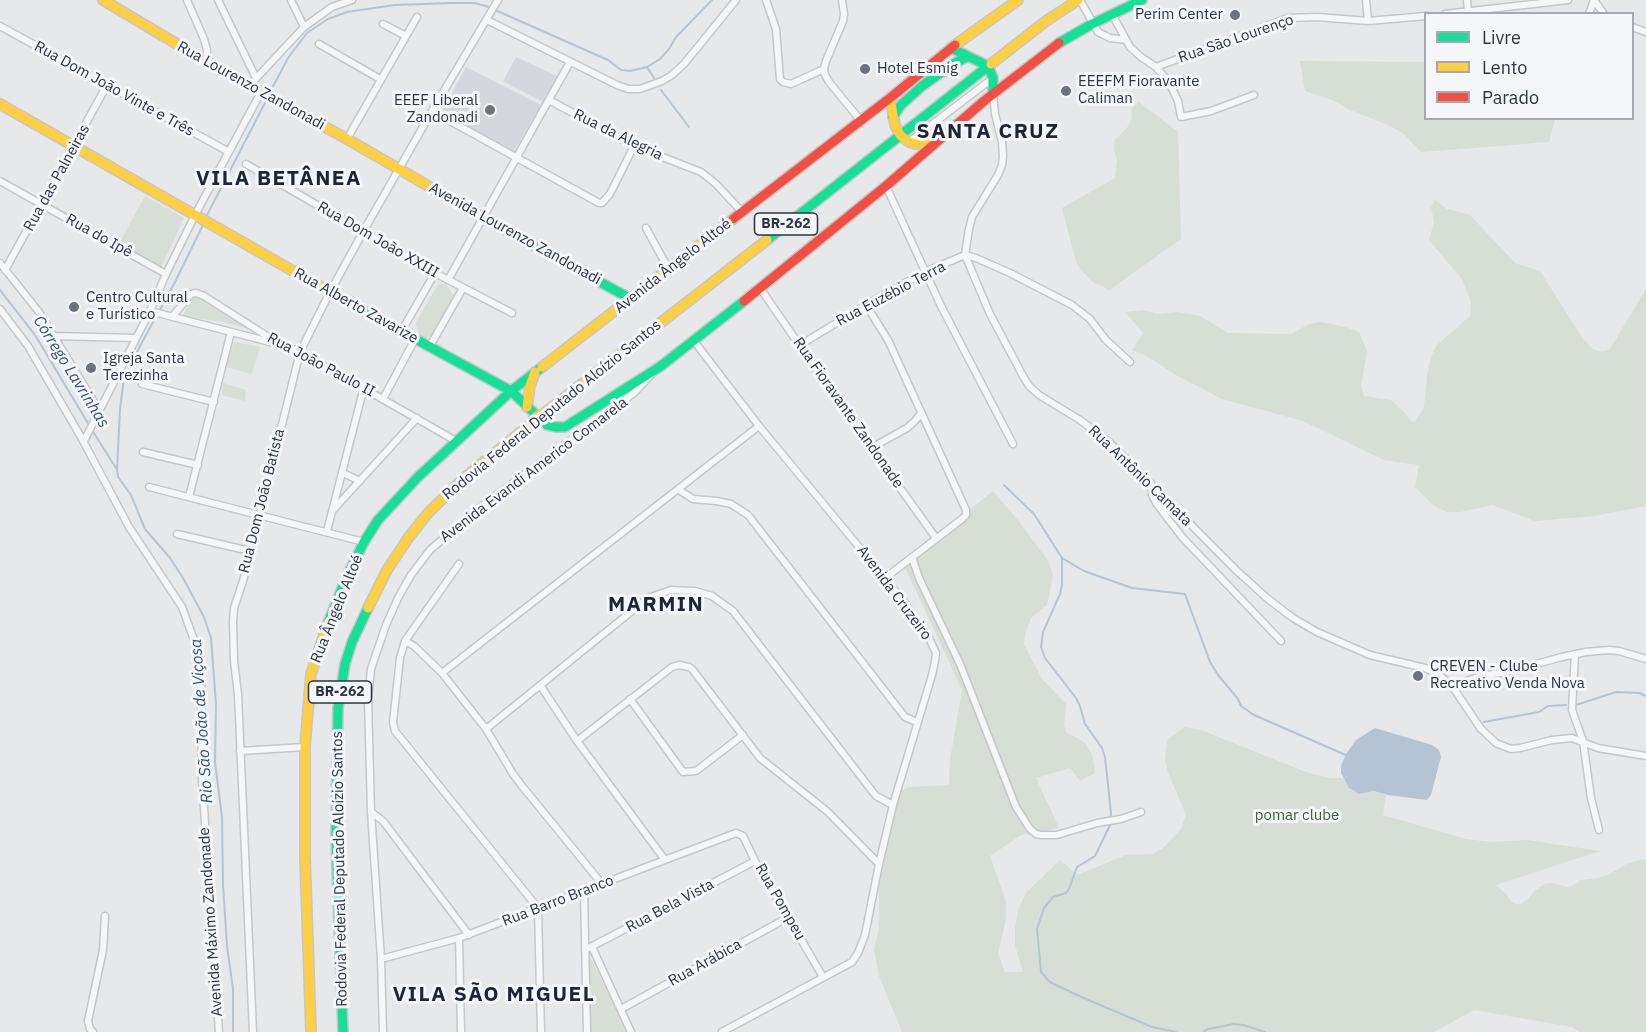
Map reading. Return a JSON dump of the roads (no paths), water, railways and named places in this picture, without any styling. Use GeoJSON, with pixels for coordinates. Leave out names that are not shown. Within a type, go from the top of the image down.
{"type":"FeatureCollection","features":[{"type":"Feature","properties":{"kind":"main road","name":"Rua Lourenzo Zandonadi"},"geometry":{"type":"LineString","coordinates":[[103,0],[207,62],[253,82],[268,96],[400,170]]}},
{"type":"Feature","properties":{"kind":"main road","name":"Avenida Ângelo Altoé"},"geometry":{"type":"LineString","coordinates":[[511,391],[861,121],[951,48],[1018,0]]}},
{"type":"Feature","properties":{"kind":"main road","name":"Rodovia Federal Deputado Aloízio Santos"},"geometry":{"type":"LineString","coordinates":[[343,1032],[336,838],[338,708],[345,663],[352,642],[387,570],[409,537],[429,512],[463,479],[905,139],[990,72],[1046,21],[1079,0]]}},
{"type":"Feature","properties":{"kind":"main road","name":"Avenida Evandi Americo Comarela"},"geometry":{"type":"LineString","coordinates":[[661,366],[886,186],[993,94],[1059,43],[1142,0]]}},
{"type":"Feature","properties":{"kind":"main road"},"geometry":{"type":"LineString","coordinates":[[951,48],[990,72],[993,94]]}},
{"type":"Feature","properties":{"kind":"main road"},"geometry":{"type":"LineString","coordinates":[[893,117],[900,106],[922,86],[967,57]]}},
{"type":"Feature","properties":{"kind":"main road"},"geometry":{"type":"LineString","coordinates":[[890,98],[895,124],[905,139],[922,144],[937,141]]}},
{"type":"Feature","properties":{"kind":"main road"},"geometry":{"type":"LineString","coordinates":[[0,104],[203,220]]}},
{"type":"Feature","properties":{"kind":"main road","name":"Avenida Lourenzo Zandonadi"},"geometry":{"type":"LineString","coordinates":[[400,170],[631,298]]}},
{"type":"Feature","properties":{"kind":"main road","name":"Rua Alberto Zavarize"},"geometry":{"type":"LineString","coordinates":[[203,220],[401,332],[511,391]]}},
{"type":"Feature","properties":{"kind":"main road"},"geometry":{"type":"LineString","coordinates":[[511,391],[541,421],[565,427],[661,366]]}},
{"type":"Feature","properties":{"kind":"main road"},"geometry":{"type":"LineString","coordinates":[[525,405],[535,372]]}},
{"type":"Feature","properties":{"kind":"main road","name":"Rua Ângelo Altoé"},"geometry":{"type":"LineString","coordinates":[[311,1032],[305,857],[305,747],[311,674],[320,644],[348,574],[378,520],[397,498],[511,391]]}},
{"type":"Feature","properties":{"kind":"main road"},"geometry":{"type":"LineString","coordinates":[[495,405],[507,403],[525,405]]}},
{"type":"Feature","properties":{"kind":"street"},"geometry":{"type":"LineString","coordinates":[[188,0],[204,39],[207,62]]}},
{"type":"Feature","properties":{"kind":"street"},"geometry":{"type":"LineString","coordinates":[[218,0],[253,82],[304,27],[332,7],[352,0]]}},
{"type":"Feature","properties":{"kind":"street"},"geometry":{"type":"LineString","coordinates":[[291,0],[304,27]]}},
{"type":"Feature","properties":{"kind":"street"},"geometry":{"type":"LineString","coordinates":[[328,0],[332,7]]}},
{"type":"Feature","properties":{"kind":"street","name":"Rua Dom João Batista"},"geometry":{"type":"LineString","coordinates":[[253,1032],[233,622],[236,596],[243,581],[300,352],[363,232],[498,0]]}},
{"type":"Feature","properties":{"kind":"street"},"geometry":{"type":"LineString","coordinates":[[488,20],[617,85],[628,89],[640,89],[652,86],[672,75],[684,64],[736,0]]}},
{"type":"Feature","properties":{"kind":"street"},"geometry":{"type":"LineString","coordinates":[[766,0],[778,39],[780,79],[791,84],[824,69]]}},
{"type":"Feature","properties":{"kind":"street"},"geometry":{"type":"LineString","coordinates":[[842,0],[843,21],[824,69],[829,82],[861,121]]}},
{"type":"Feature","properties":{"kind":"street"},"geometry":{"type":"LineString","coordinates":[[1079,0],[1098,32],[1105,37],[1126,40]]}},
{"type":"Feature","properties":{"kind":"street"},"geometry":{"type":"LineString","coordinates":[[1366,0],[1368,21]]}},
{"type":"Feature","properties":{"kind":"street"},"geometry":{"type":"LineString","coordinates":[[1467,0],[1468,11]]}},
{"type":"Feature","properties":{"kind":"street"},"geometry":{"type":"LineString","coordinates":[[1460,12],[1541,1],[1568,0]]}},
{"type":"Feature","properties":{"kind":"street"},"geometry":{"type":"LineString","coordinates":[[1589,0],[1594,0]]}},
{"type":"Feature","properties":{"kind":"street"},"geometry":{"type":"LineString","coordinates":[[1112,14],[1126,40],[1169,82],[1178,101],[1181,117],[1211,111],[1254,95]]}},
{"type":"Feature","properties":{"kind":"street","name":"Rua São Lourenço"},"geometry":{"type":"LineString","coordinates":[[1156,67],[1288,18],[1310,17],[1368,21],[1424,16]]}},
{"type":"Feature","properties":{"kind":"street"},"geometry":{"type":"LineString","coordinates":[[347,140],[417,17]]}},
{"type":"Feature","properties":{"kind":"street"},"geometry":{"type":"LineString","coordinates":[[383,24],[406,36]]}},
{"type":"Feature","properties":{"kind":"street","name":"Rua Dom João Vinte e Três"},"geometry":{"type":"LineString","coordinates":[[0,26],[229,152]]}},
{"type":"Feature","properties":{"kind":"street"},"geometry":{"type":"LineString","coordinates":[[319,44],[380,79]]}},
{"type":"Feature","properties":{"kind":"street"},"geometry":{"type":"LineString","coordinates":[[448,280],[570,62]]}},
{"type":"Feature","properties":{"kind":"street","name":"Rua das Palneiras"},"geometry":{"type":"LineString","coordinates":[[5,270],[107,85]]}},
{"type":"Feature","properties":{"kind":"street"},"geometry":{"type":"LineString","coordinates":[[993,94],[1002,142],[1002,165],[972,217],[966,255],[1010,273],[1072,305],[1090,320],[1106,340],[1130,362]]}},
{"type":"Feature","properties":{"kind":"street"},"geometry":{"type":"LineString","coordinates":[[84,441],[152,311],[166,274],[203,220],[229,152],[268,96]]}},
{"type":"Feature","properties":{"kind":"street","name":"Rua da Alegria"},"geometry":{"type":"LineString","coordinates":[[549,100],[634,146],[700,172],[716,184],[742,212]]}},
{"type":"Feature","properties":{"kind":"street"},"geometry":{"type":"LineString","coordinates":[[432,111],[599,203],[605,200],[634,146]]}},
{"type":"Feature","properties":{"kind":"street","name":"Rua Dom João XXIII"},"geometry":{"type":"LineString","coordinates":[[246,164],[435,273],[512,313]]}},
{"type":"Feature","properties":{"kind":"street","name":"Rua do Ipê"},"geometry":{"type":"LineString","coordinates":[[0,181],[166,274]]}},
{"type":"Feature","properties":{"kind":"street"},"geometry":{"type":"LineString","coordinates":[[886,186],[951,326],[1013,444]]}},
{"type":"Feature","properties":{"kind":"street"},"geometry":{"type":"LineString","coordinates":[[646,228],[669,270]]}},
{"type":"Feature","properties":{"kind":"street","name":"Rua Euzébio Terra"},"geometry":{"type":"LineString","coordinates":[[800,345],[925,272],[966,255]]}},
{"type":"Feature","properties":{"kind":"street","name":"Rua Antônio Camata"},"geometry":{"type":"LineString","coordinates":[[966,255],[990,314],[1029,386],[1039,395],[1093,429],[1268,599],[1317,632],[1370,655],[1425,668],[1439,675],[1452,686]]}},
{"type":"Feature","properties":{"kind":"street"},"geometry":{"type":"LineString","coordinates":[[0,263],[39,312],[99,410]]}},
{"type":"Feature","properties":{"kind":"street"},"geometry":{"type":"LineString","coordinates":[[401,332],[435,273]]}},
{"type":"Feature","properties":{"kind":"street"},"geometry":{"type":"LineString","coordinates":[[430,346],[463,288]]}},
{"type":"Feature","properties":{"kind":"street","name":"Rua Fioravante Zandonade"},"geometry":{"type":"LineString","coordinates":[[760,288],[936,538]]}},
{"type":"Feature","properties":{"kind":"street","name":"Rua João Paulo II"},"geometry":{"type":"LineString","coordinates":[[172,317],[191,294],[204,296],[281,345],[300,352],[364,387],[456,441]]}},
{"type":"Feature","properties":{"kind":"street"},"geometry":{"type":"LineString","coordinates":[[866,305],[888,340],[966,510],[966,515],[962,519],[885,578]]}},
{"type":"Feature","properties":{"kind":"street","name":"Avenida Máximo Zandonade"},"geometry":{"type":"LineString","coordinates":[[0,309],[28,346],[84,441],[129,527],[182,607],[194,640],[201,682],[202,778],[219,1032]]}},
{"type":"Feature","properties":{"kind":"street"},"geometry":{"type":"LineString","coordinates":[[152,311],[281,345]]}},
{"type":"Feature","properties":{"kind":"street"},"geometry":{"type":"LineString","coordinates":[[189,497],[231,332]]}},
{"type":"Feature","properties":{"kind":"street"},"geometry":{"type":"LineString","coordinates":[[53,336],[136,338]]}},
{"type":"Feature","properties":{"kind":"street"},"geometry":{"type":"LineString","coordinates":[[383,399],[415,339]]}},
{"type":"Feature","properties":{"kind":"street","name":"Avenida Cruzeiro"},"geometry":{"type":"LineString","coordinates":[[694,341],[759,426],[902,599],[936,652],[932,675],[893,805],[865,935],[852,962],[823,977]]}},
{"type":"Feature","properties":{"kind":"street","name":"Avenida Evandi Americo Comarela"},"geometry":{"type":"LineString","coordinates":[[382,1032],[381,959],[371,812],[369,699],[371,669],[386,625],[411,575],[430,550],[479,508],[633,393],[661,366]]}},
{"type":"Feature","properties":{"kind":"street"},"geometry":{"type":"LineString","coordinates":[[142,384],[214,402]]}},
{"type":"Feature","properties":{"kind":"street"},"geometry":{"type":"LineString","coordinates":[[327,531],[364,387]]}},
{"type":"Feature","properties":{"kind":"street"},"geometry":{"type":"LineString","coordinates":[[872,448],[897,434],[915,421],[921,413]]}},
{"type":"Feature","properties":{"kind":"street"},"geometry":{"type":"LineString","coordinates":[[333,511],[417,418]]}},
{"type":"Feature","properties":{"kind":"street"},"geometry":{"type":"LineString","coordinates":[[915,421],[926,423]]}},
{"type":"Feature","properties":{"kind":"street"},"geometry":{"type":"LineString","coordinates":[[442,673],[759,426]]}},
{"type":"Feature","properties":{"kind":"street"},"geometry":{"type":"LineString","coordinates":[[143,452],[198,465]]}},
{"type":"Feature","properties":{"kind":"street"},"geometry":{"type":"LineString","coordinates":[[343,473],[360,481]]}},
{"type":"Feature","properties":{"kind":"street"},"geometry":{"type":"LineString","coordinates":[[1151,483],[1150,489],[1156,503],[1182,537],[1281,641]]}},
{"type":"Feature","properties":{"kind":"street"},"geometry":{"type":"LineString","coordinates":[[149,487],[364,542]]}},
{"type":"Feature","properties":{"kind":"street"},"geometry":{"type":"LineString","coordinates":[[679,490],[693,499],[731,504],[748,515],[906,717],[917,722]]}},
{"type":"Feature","properties":{"kind":"street"},"geometry":{"type":"LineString","coordinates":[[177,534],[250,551]]}},
{"type":"Feature","properties":{"kind":"street"},"geometry":{"type":"LineString","coordinates":[[912,557],[919,578],[960,664],[1016,807],[1030,829],[1036,834],[1057,835],[1142,812]]}},
{"type":"Feature","properties":{"kind":"street"},"geometry":{"type":"LineString","coordinates":[[459,564],[405,641],[400,658],[393,722],[395,731],[538,908],[541,1032]]}},
{"type":"Feature","properties":{"kind":"street"},"geometry":{"type":"LineString","coordinates":[[486,729],[648,598],[671,590],[687,590],[703,593],[719,600],[733,611],[876,796],[893,805]]}},
{"type":"Feature","properties":{"kind":"street"},"geometry":{"type":"LineString","coordinates":[[405,641],[414,646],[442,673],[486,729],[513,774],[602,884]]}},
{"type":"Feature","properties":{"kind":"street"},"geometry":{"type":"LineString","coordinates":[[1646,659],[1635,654],[1609,650],[1575,654],[1506,672],[1480,676],[1452,686],[1481,729],[1504,747],[1520,748],[1572,738],[1598,748],[1646,756]]}},
{"type":"Feature","properties":{"kind":"street"},"geometry":{"type":"LineString","coordinates":[[1575,654],[1572,710],[1583,741],[1591,798],[1599,830]]}},
{"type":"Feature","properties":{"kind":"street"},"geometry":{"type":"LineString","coordinates":[[577,741],[672,667],[686,666],[692,669],[760,758],[828,812],[879,864]]}},
{"type":"Feature","properties":{"kind":"street"},"geometry":{"type":"LineString","coordinates":[[540,685],[577,741],[665,860]]}},
{"type":"Feature","properties":{"kind":"street"},"geometry":{"type":"LineString","coordinates":[[630,699],[683,772],[696,771],[743,735]]}},
{"type":"Feature","properties":{"kind":"street"},"geometry":{"type":"LineString","coordinates":[[240,751],[305,747]]}},
{"type":"Feature","properties":{"kind":"street"},"geometry":{"type":"LineString","coordinates":[[371,812],[383,821],[469,935]]}},
{"type":"Feature","properties":{"kind":"street","name":"Rua Pompeu"},"geometry":{"type":"LineString","coordinates":[[733,834],[740,833],[743,836],[755,861],[823,977]]}},
{"type":"Feature","properties":{"kind":"street","name":"Rua Barro Branco"},"geometry":{"type":"LineString","coordinates":[[381,959],[469,935],[733,834]]}},
{"type":"Feature","properties":{"kind":"street","name":"Rua Bela Vista"},"geometry":{"type":"LineString","coordinates":[[585,950],[755,861]]}},
{"type":"Feature","properties":{"kind":"street"},"geometry":{"type":"LineString","coordinates":[[584,891],[587,1032]]}},
{"type":"Feature","properties":{"kind":"street"},"geometry":{"type":"LineString","coordinates":[[93,1032],[88,1021],[103,950],[105,916]]}},
{"type":"Feature","properties":{"kind":"street","name":"Rua Arábica"},"geometry":{"type":"LineString","coordinates":[[621,1009],[789,916]]}},
{"type":"Feature","properties":{"kind":"street"},"geometry":{"type":"LineString","coordinates":[[459,938],[461,1032]]}},
{"type":"Feature","properties":{"kind":"street"},"geometry":{"type":"LineString","coordinates":[[592,947],[632,1032]]}},
{"type":"Feature","properties":{"kind":"street"},"geometry":{"type":"LineString","coordinates":[[722,1032],[823,977]]}},
{"type":"Feature","properties":{"kind":"water"},"geometry":{"type":"Polygon","coordinates":[[[1375,728],[1432,745],[1439,750],[1441,757],[1431,795],[1427,800],[1374,791],[1358,794],[1349,788],[1341,773],[1346,754],[1356,740],[1375,728]]]}},
{"type":"Feature","properties":{"kind":"waterway","name":"Rio São João de Viçosa"},"geometry":{"type":"LineString","coordinates":[[269,94],[288,58],[307,33],[328,19],[347,12],[395,5],[474,3],[486,6],[608,60],[621,70],[630,71],[647,67],[660,59],[676,37],[712,0]]}},
{"type":"Feature","properties":{"kind":"waterway"},"geometry":{"type":"LineString","coordinates":[[647,67],[654,78]]}},
{"type":"Feature","properties":{"kind":"waterway"},"geometry":{"type":"LineString","coordinates":[[661,90],[689,127]]}},
{"type":"Feature","properties":{"kind":"waterway","name":"Rio São João de Viçosa"},"geometry":{"type":"LineString","coordinates":[[205,219],[267,99]]}},
{"type":"Feature","properties":{"kind":"waterway","name":"Rio São João de Viçosa"},"geometry":{"type":"LineString","coordinates":[[203,225],[124,379],[117,470],[118,477],[131,495],[145,529],[170,558],[183,578],[204,617],[211,638],[216,704],[215,762],[222,817],[223,885],[227,946],[233,989],[233,1032]]}},
{"type":"Feature","properties":{"kind":"waterway","name":"Córrego Lavrinhas"},"geometry":{"type":"LineString","coordinates":[[0,290],[35,335],[89,425]]}},
{"type":"Feature","properties":{"kind":"waterway","name":"Córrego Lavrinhas"},"geometry":{"type":"LineString","coordinates":[[92,430],[116,468]]}},
{"type":"Feature","properties":{"kind":"waterway"},"geometry":{"type":"LineString","coordinates":[[1004,485],[1034,514],[1062,558],[1084,571],[1132,588],[1185,594],[1210,662],[1241,706],[1254,715],[1348,756]]}},
{"type":"Feature","properties":{"kind":"waterway"},"geometry":{"type":"LineString","coordinates":[[1062,558],[1060,594],[1043,632],[1041,647],[1045,658],[1076,698],[1085,724],[1102,748],[1111,813],[1110,825],[1095,856],[1077,867],[1066,893],[1053,897],[1044,908],[1037,929],[1041,972],[1050,982],[1079,996],[1152,1027],[1176,1032]]}},
{"type":"Feature","properties":{"kind":"waterway"},"geometry":{"type":"LineString","coordinates":[[1576,705],[1616,692],[1639,693],[1646,696]]}},
{"type":"Feature","properties":{"kind":"waterway"},"geometry":{"type":"LineString","coordinates":[[1484,722],[1539,712],[1548,706],[1566,705]]}},
{"type":"Feature","properties":{"kind":"waterway"},"geometry":{"type":"LineString","coordinates":[[1203,1032],[1234,1024],[1265,1032]]}},
{"type":"Feature","properties":{"kind":"place","name":"Perim Center"},"geometry":{"type":"Point","coordinates":[1235,15]}},
{"type":"Feature","properties":{"kind":"place","name":"Hotel Esmig"},"geometry":{"type":"Point","coordinates":[865,69]}},
{"type":"Feature","properties":{"kind":"place","name":"EEEFM Fioravante Caliman"},"geometry":{"type":"Point","coordinates":[1066,91]}},
{"type":"Feature","properties":{"kind":"place","name":"EEEF Liberal Zandonadi"},"geometry":{"type":"Point","coordinates":[490,110]}},
{"type":"Feature","properties":{"kind":"place","name":"Centro Cultural e Turístico"},"geometry":{"type":"Point","coordinates":[74,307]}},
{"type":"Feature","properties":{"kind":"place","name":"Igreja Santa Terezinha"},"geometry":{"type":"Point","coordinates":[91,368]}},
{"type":"Feature","properties":{"kind":"place","name":"CREVEN - Clube Recreativo Venda Nova"},"geometry":{"type":"Point","coordinates":[1418,676]}},
{"type":"Feature","properties":{"kind":"district","name":"SANTA CRUZ"},"geometry":{"type":"Point","coordinates":[988,132]}},
{"type":"Feature","properties":{"kind":"district","name":"VILA BETÂNEA"},"geometry":{"type":"Point","coordinates":[279,179]}},
{"type":"Feature","properties":{"kind":"district","name":"MARMIN"},"geometry":{"type":"Point","coordinates":[656,605]}},
{"type":"Feature","properties":{"kind":"district","name":"VILA SÃO MIGUEL"},"geometry":{"type":"Point","coordinates":[494,995]}},
{"type":"Feature","properties":{"kind":"park label","name":"pomar clube"},"geometry":{"type":"Point","coordinates":[1297,816]}}]}
